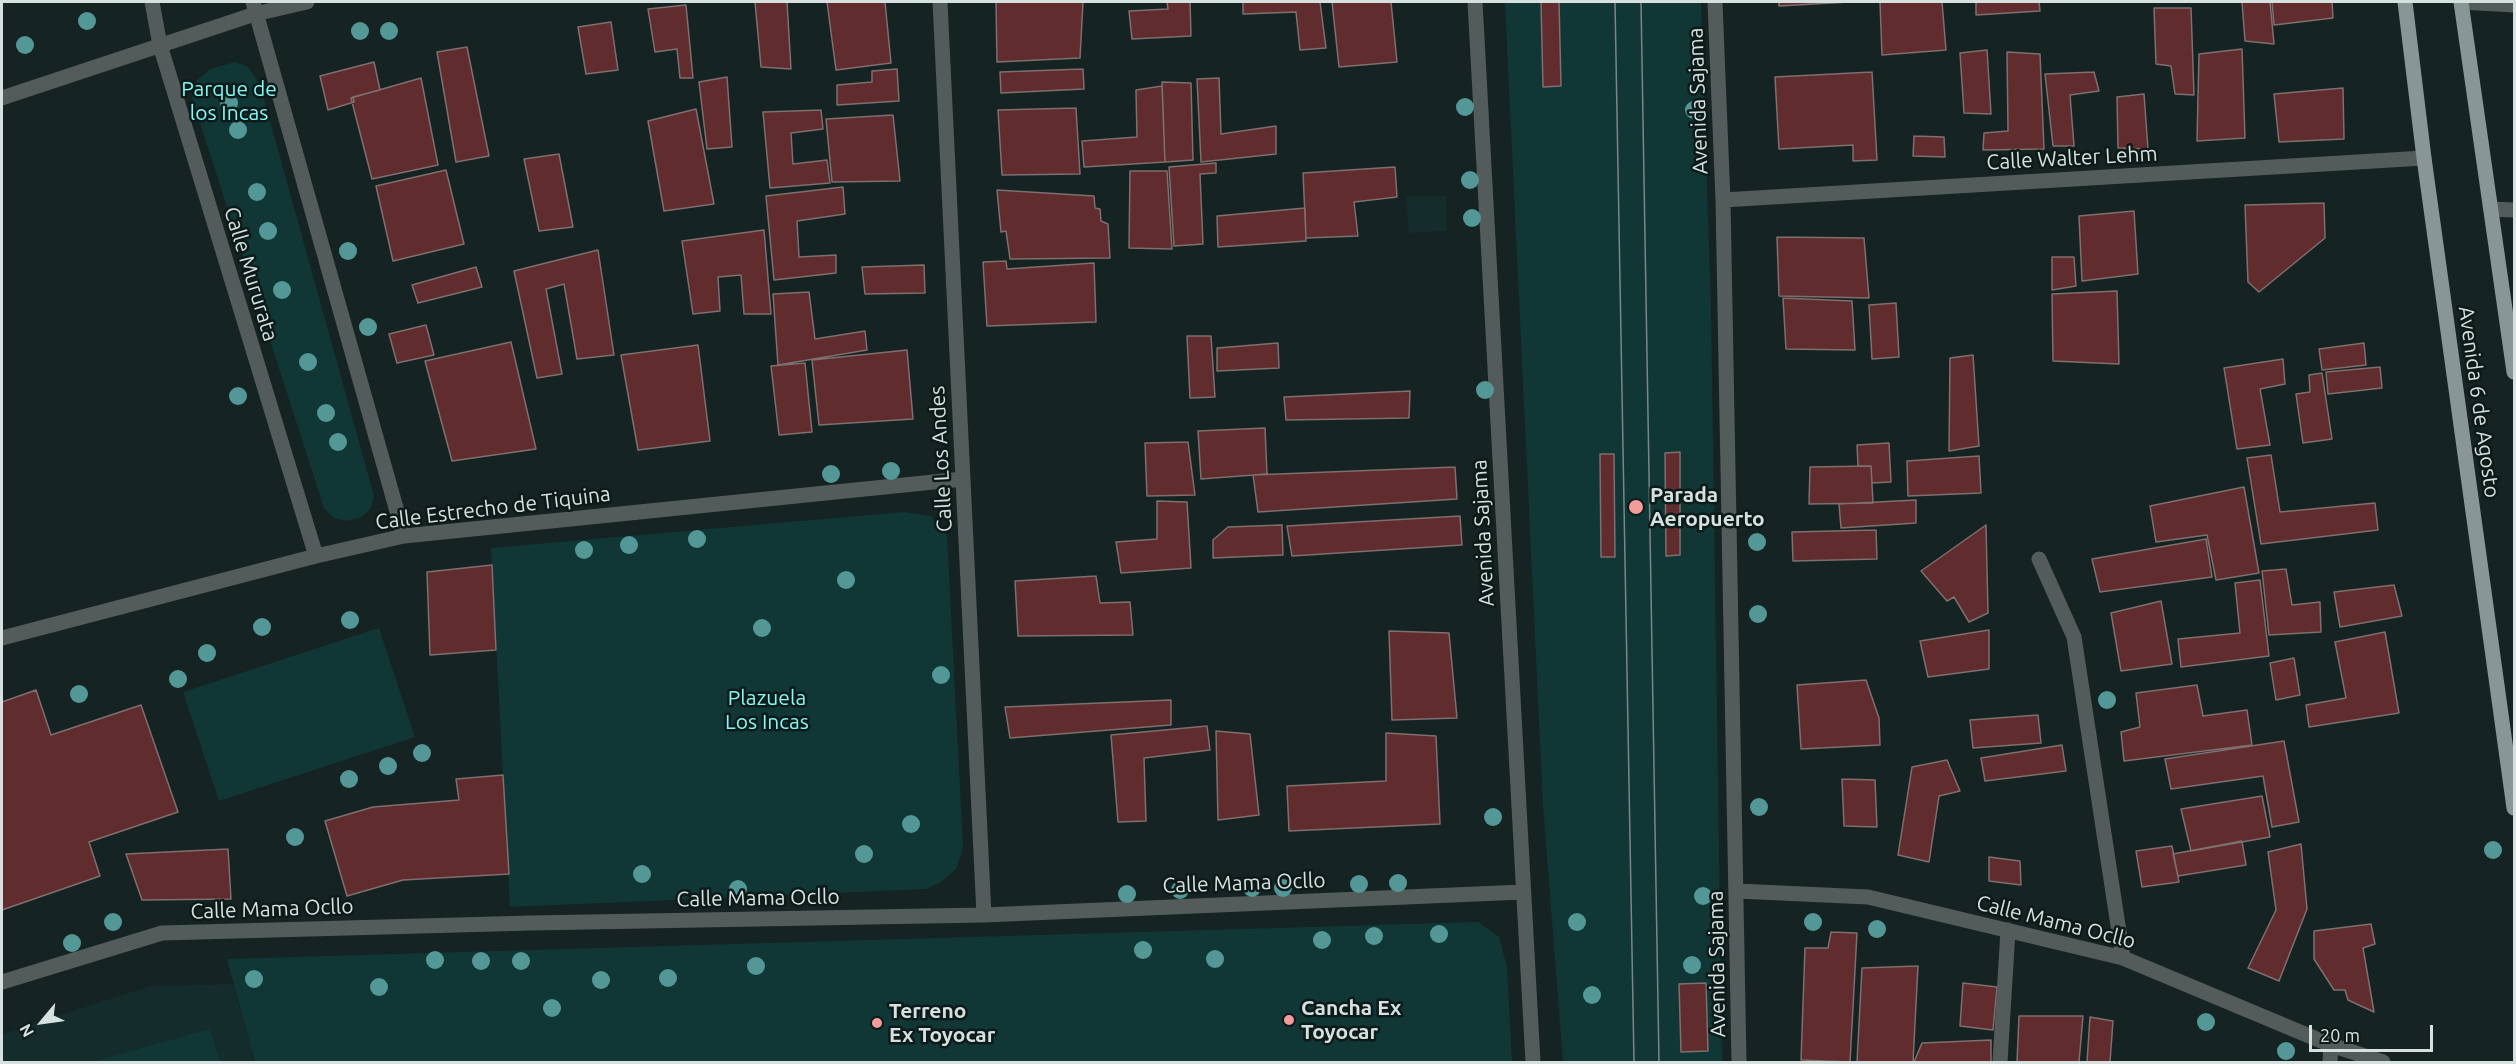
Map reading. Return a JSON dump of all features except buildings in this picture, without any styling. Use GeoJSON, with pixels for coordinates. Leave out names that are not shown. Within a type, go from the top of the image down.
{"type":"FeatureCollection","features":[{"type":"Feature","properties":{"kind":"main road","name":"Avenida 6 de Agosto"},"geometry":{"type":"LineString","coordinates":[[2405,2],[2424,158],[2514,808]]}},
{"type":"Feature","properties":{"kind":"main road","name":"Avenida 6 de Agosto"},"geometry":{"type":"LineString","coordinates":[[2461,2],[2514,372]]}},
{"type":"Feature","properties":{"kind":"street","name":"Calle Mururata"},"geometry":{"type":"LineString","coordinates":[[152,2],[160,45],[316,556]]}},
{"type":"Feature","properties":{"kind":"street"},"geometry":{"type":"LineString","coordinates":[[2,98],[160,45],[254,8],[307,2]]}},
{"type":"Feature","properties":{"kind":"street","name":"Calle Los Andes"},"geometry":{"type":"LineString","coordinates":[[939,2],[984,915]]}},
{"type":"Feature","properties":{"kind":"street","name":"Avenida Sajama"},"geometry":{"type":"LineString","coordinates":[[1475,2],[1533,1062]]}},
{"type":"Feature","properties":{"kind":"street","name":"Avenida Sajama"},"geometry":{"type":"LineString","coordinates":[[1716,2],[1723,200],[1739,1062]]}},
{"type":"Feature","properties":{"kind":"street"},"geometry":{"type":"LineString","coordinates":[[2461,2],[2514,5]]}},
{"type":"Feature","properties":{"kind":"street"},"geometry":{"type":"LineString","coordinates":[[254,8],[404,536]]}},
{"type":"Feature","properties":{"kind":"street","name":"Calle Walter Lehm"},"geometry":{"type":"LineString","coordinates":[[1723,200],[2424,158]]}},
{"type":"Feature","properties":{"kind":"street"},"geometry":{"type":"LineString","coordinates":[[2491,209],[2514,210]]}},
{"type":"Feature","properties":{"kind":"street","name":"Calle Estrecho de Tiquina"},"geometry":{"type":"LineString","coordinates":[[2,638],[316,556],[404,536],[963,479]]}},
{"type":"Feature","properties":{"kind":"street"},"geometry":{"type":"LineString","coordinates":[[2039,559],[2074,637],[2123,958]]}},
{"type":"Feature","properties":{"kind":"street","name":"Calle Mama Ocllo"},"geometry":{"type":"LineString","coordinates":[[1737,891],[1868,897],[2123,958],[2331,1045],[2384,1062]]}},
{"type":"Feature","properties":{"kind":"street","name":"Calle Mama Ocllo"},"geometry":{"type":"LineString","coordinates":[[2,982],[162,933],[531,923],[984,915],[1523,892]]}},
{"type":"Feature","properties":{"kind":"street"},"geometry":{"type":"LineString","coordinates":[[2000,1062],[2008,930]]}},
{"type":"Feature","properties":{"kind":"street"},"geometry":{"type":"LineString","coordinates":[[2330,1062],[2331,1045]]}},
{"type":"Feature","properties":{"kind":"shaded area"},"geometry":{"type":"Polygon","coordinates":[[[1406,196],[1446,196],[1447,231],[1409,233],[1406,196]]]}},
{"type":"Feature","properties":{"kind":"shaded area"},"geometry":{"type":"Polygon","coordinates":[[[233,984],[255,1062],[2,1062],[2,1034],[150,986],[233,984]]]}},
{"type":"Feature","properties":{"kind":"green space"},"geometry":{"type":"Polygon","coordinates":[[[1505,2],[1701,2],[1711,309],[1722,1062],[1563,1062],[1543,805],[1505,2]]]}},
{"type":"Feature","properties":{"kind":"green space","name":"Parque de los Incas"},"geometry":{"type":"Polygon","coordinates":[[[235,62],[248,67],[260,85],[374,496],[371,508],[361,517],[347,521],[334,518],[324,508],[192,98],[197,80],[210,69],[235,62]]]}},
{"type":"Feature","properties":{"kind":"green space","name":"Plazuela Los Incas"},"geometry":{"type":"Polygon","coordinates":[[[904,512],[931,516],[947,535],[963,848],[956,869],[941,882],[926,889],[510,907],[491,548],[904,512]]]}},
{"type":"Feature","properties":{"kind":"green space"},"geometry":{"type":"Polygon","coordinates":[[[379,628],[415,737],[219,801],[183,692],[379,628]]]}},
{"type":"Feature","properties":{"kind":"green space","name":"Terreno Ex Toyocar"},"geometry":{"type":"Polygon","coordinates":[[[1478,922],[1499,937],[1507,967],[1512,1062],[255,1062],[227,959],[1478,922]]]}},
{"type":"Feature","properties":{"kind":"green space"},"geometry":{"type":"Polygon","coordinates":[[[210,1029],[220,1062],[92,1062],[210,1029]]]}},
{"type":"Feature","properties":{"kind":"tram line"},"geometry":{"type":"LineString","coordinates":[[1615,2],[1634,1062]]}},
{"type":"Feature","properties":{"kind":"tram line"},"geometry":{"type":"LineString","coordinates":[[1641,2],[1659,1062]]}},
{"type":"Feature","properties":{"kind":"place","name":"Parada Aeropuerto"},"geometry":{"type":"Point","coordinates":[1636,507]}},
{"type":"Feature","properties":{"kind":"place","name":"Cancha Ex Toyocar"},"geometry":{"type":"Point","coordinates":[1289,1020]}},
{"type":"Feature","properties":{"kind":"place","name":"Terreno Ex Toyocar"},"geometry":{"type":"Point","coordinates":[877,1023]}}]}
